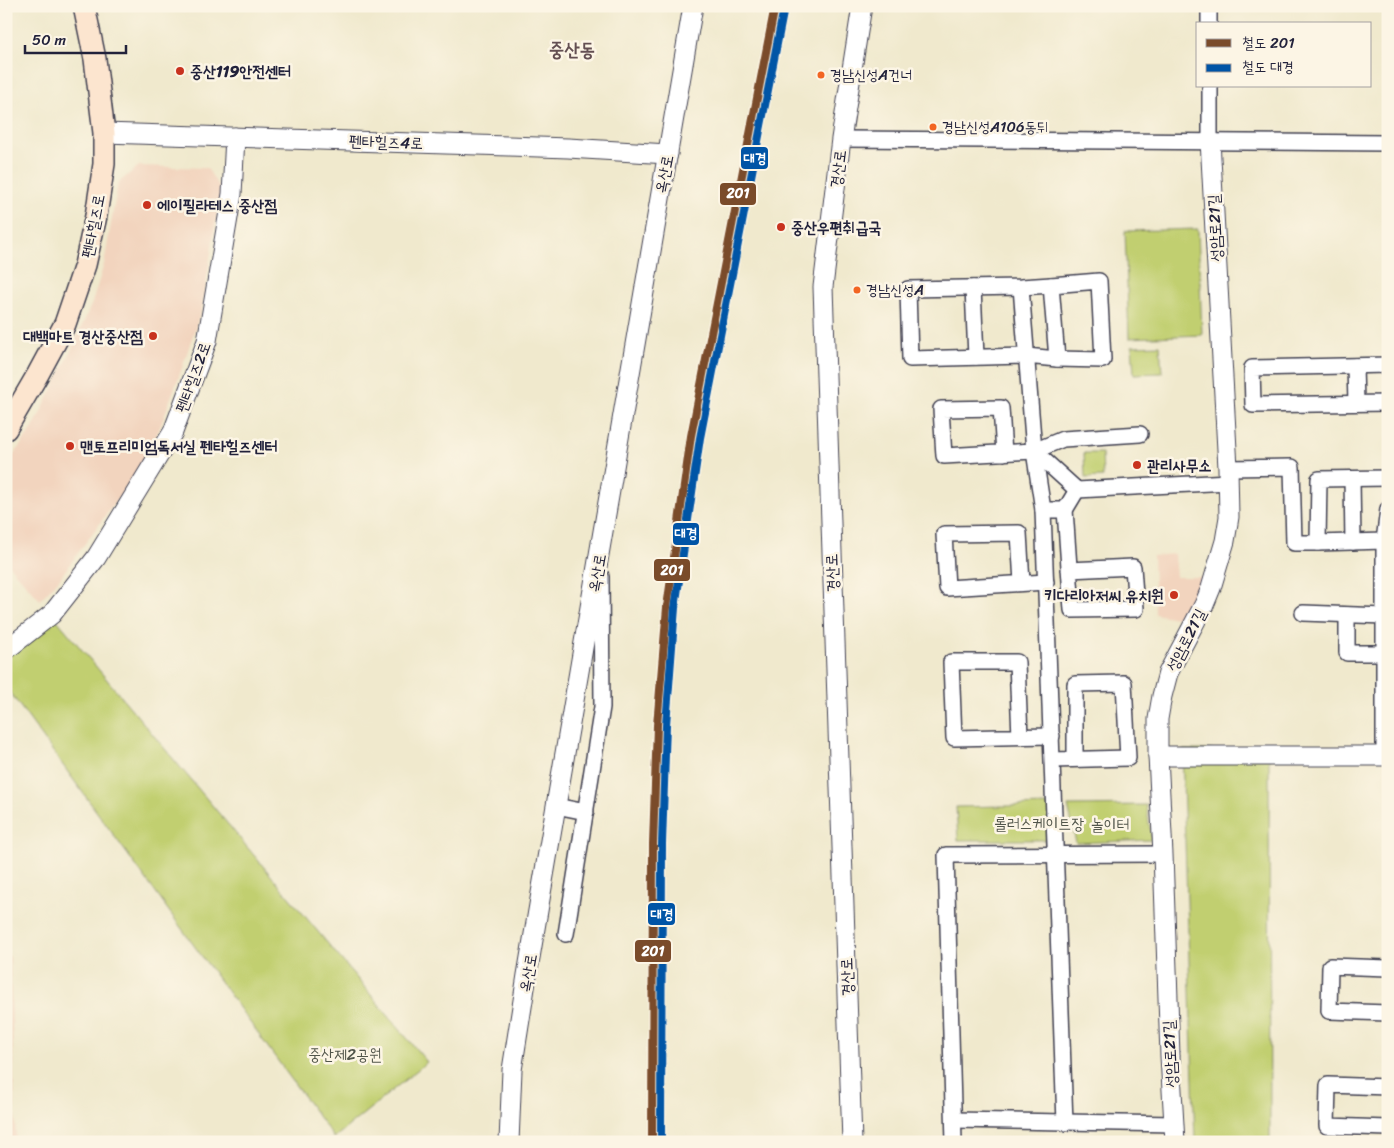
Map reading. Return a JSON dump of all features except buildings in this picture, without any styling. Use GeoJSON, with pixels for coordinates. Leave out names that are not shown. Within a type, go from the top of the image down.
{"type":"FeatureCollection","features":[{"type":"Feature","properties":{"kind":"main road","name":"펜타힐즈로"},"geometry":{"type":"LineString","coordinates":[[6,429],[65,324],[85,265],[96,216],[104,164],[104,133],[95,59],[84,6]]}},
{"type":"Feature","properties":{"kind":"street","name":"옥산로"},"geometry":{"type":"LineString","coordinates":[[509,1142],[512,1070],[693,6]]}},
{"type":"Feature","properties":{"kind":"street","name":"경산로"},"geometry":{"type":"LineString","coordinates":[[852,1142],[823,287],[841,139],[862,6]]}},
{"type":"Feature","properties":{"kind":"street"},"geometry":{"type":"LineString","coordinates":[[1209,6],[1209,22]]}},
{"type":"Feature","properties":{"kind":"street"},"geometry":{"type":"LineString","coordinates":[[1210,88],[1210,140]]}},
{"type":"Feature","properties":{"kind":"street","name":"펜타힐즈4로"},"geometry":{"type":"LineString","coordinates":[[104,133],[568,148],[668,154]]}},
{"type":"Feature","properties":{"kind":"street","name":"펜타힐즈2로"},"geometry":{"type":"LineString","coordinates":[[6,650],[52,614],[96,558],[173,432],[207,341],[232,194],[235,137]]}},
{"type":"Feature","properties":{"kind":"street"},"geometry":{"type":"LineString","coordinates":[[841,139],[1210,140],[1388,143]]}},
{"type":"Feature","properties":{"kind":"street","name":"성암로21길"},"geometry":{"type":"LineString","coordinates":[[1175,1133],[1170,1056],[1158,719],[1168,673],[1204,605],[1225,542],[1229,517],[1210,140]]}},
{"type":"Feature","properties":{"kind":"street"},"geometry":{"type":"LineString","coordinates":[[1099,281],[1103,360],[1026,356],[910,358],[908,289],[1022,288],[1051,285],[1099,281]]}},
{"type":"Feature","properties":{"kind":"street"},"geometry":{"type":"LineString","coordinates":[[1051,285],[1057,359]]}},
{"type":"Feature","properties":{"kind":"street"},"geometry":{"type":"LineString","coordinates":[[973,288],[976,357]]}},
{"type":"Feature","properties":{"kind":"street"},"geometry":{"type":"LineString","coordinates":[[1022,288],[1034,451],[1043,510],[1065,1123]]}},
{"type":"Feature","properties":{"kind":"street"},"geometry":{"type":"LineString","coordinates":[[1388,365],[1252,368],[1253,405],[1388,403]]}},
{"type":"Feature","properties":{"kind":"street"},"geometry":{"type":"LineString","coordinates":[[1355,366],[1356,403]]}},
{"type":"Feature","properties":{"kind":"street"},"geometry":{"type":"LineString","coordinates":[[1004,453],[1001,408],[941,409],[944,456],[1004,453],[1034,451],[1063,439],[1140,434]]}},
{"type":"Feature","properties":{"kind":"street"},"geometry":{"type":"LineString","coordinates":[[1034,451],[1077,490],[1292,467],[1294,543],[1384,541]]}},
{"type":"Feature","properties":{"kind":"street"},"geometry":{"type":"LineString","coordinates":[[1318,543],[1319,479],[1388,478]]}},
{"type":"Feature","properties":{"kind":"street"},"geometry":{"type":"LineString","coordinates":[[1352,480],[1353,542]]}},
{"type":"Feature","properties":{"kind":"street"},"geometry":{"type":"LineString","coordinates":[[1069,570],[1133,567],[1136,608],[1072,610],[1069,570],[1065,510],[1077,490]]}},
{"type":"Feature","properties":{"kind":"street"},"geometry":{"type":"LineString","coordinates":[[1158,756],[1386,756],[1384,653],[1386,586],[1384,541],[1388,509]]}},
{"type":"Feature","properties":{"kind":"street"},"geometry":{"type":"LineString","coordinates":[[1043,510],[1065,510]]}},
{"type":"Feature","properties":{"kind":"street"},"geometry":{"type":"LineString","coordinates":[[1022,583],[1019,533],[944,534],[947,588],[1046,582]]}},
{"type":"Feature","properties":{"kind":"street"},"geometry":{"type":"LineString","coordinates":[[566,934],[602,708],[601,547]]}},
{"type":"Feature","properties":{"kind":"street"},"geometry":{"type":"LineString","coordinates":[[1303,613],[1384,616]]}},
{"type":"Feature","properties":{"kind":"street"},"geometry":{"type":"LineString","coordinates":[[1348,614],[1347,653],[1384,653]]}},
{"type":"Feature","properties":{"kind":"street"},"geometry":{"type":"LineString","coordinates":[[1020,737],[1017,662],[951,662],[954,738],[1020,737],[1052,736]]}},
{"type":"Feature","properties":{"kind":"street"},"geometry":{"type":"LineString","coordinates":[[1053,760],[1128,758],[1124,683],[1075,684],[1075,759]]}},
{"type":"Feature","properties":{"kind":"street"},"geometry":{"type":"LineString","coordinates":[[556,806],[586,812]]}},
{"type":"Feature","properties":{"kind":"street"},"geometry":{"type":"LineString","coordinates":[[954,1142],[946,855],[1163,854]]}},
{"type":"Feature","properties":{"kind":"street"},"geometry":{"type":"LineString","coordinates":[[1388,968],[1330,966],[1329,1011],[1388,1013]]}},
{"type":"Feature","properties":{"kind":"street"},"geometry":{"type":"LineString","coordinates":[[1388,1087],[1328,1085],[1327,1126],[1388,1128]]}},
{"type":"Feature","properties":{"kind":"street"},"geometry":{"type":"LineString","coordinates":[[954,1120],[1065,1123],[1175,1133]]}},
{"type":"Feature","properties":{"kind":"shaded area"},"geometry":{"type":"Polygon","coordinates":[[[139,166],[207,168],[221,190],[202,308],[159,430],[133,478],[59,579],[40,600],[6,562],[6,465],[33,428],[66,362],[92,303],[104,264],[118,183],[139,166]]]}},
{"type":"Feature","properties":{"kind":"shaded area","name":"키다리아저씨 유치원"},"geometry":{"type":"Polygon","coordinates":[[[1174,554],[1176,577],[1203,577],[1181,619],[1155,614],[1153,556],[1174,554]]]}},
{"type":"Feature","properties":{"kind":"shaded area"},"geometry":{"type":"Polygon","coordinates":[[[6,956],[10,956],[16,1142],[6,1142],[6,956]]]}},
{"type":"Feature","properties":{"kind":"green space"},"geometry":{"type":"Polygon","coordinates":[[[1198,229],[1202,335],[1129,338],[1125,231],[1198,229]]]}},
{"type":"Feature","properties":{"kind":"green space"},"geometry":{"type":"Polygon","coordinates":[[[1160,345],[1162,373],[1134,374],[1132,346],[1160,345]]]}},
{"type":"Feature","properties":{"kind":"green space"},"geometry":{"type":"Polygon","coordinates":[[[1084,453],[1102,453],[1103,477],[1085,478],[1084,453]]]}},
{"type":"Feature","properties":{"kind":"green space","name":"중산제2공원"},"geometry":{"type":"Polygon","coordinates":[[[52,614],[427,1062],[334,1138],[6,687],[6,650],[52,614]]]}},
{"type":"Feature","properties":{"kind":"green space"},"geometry":{"type":"Polygon","coordinates":[[[1182,750],[1269,750],[1270,1142],[1195,1142],[1182,750]]]}},
{"type":"Feature","properties":{"kind":"green space","name":"롤러스케이트장"},"geometry":{"type":"Polygon","coordinates":[[[1053,805],[1059,840],[958,840],[956,807],[1053,805]]]}},
{"type":"Feature","properties":{"kind":"green space","name":"놀이터"},"geometry":{"type":"Polygon","coordinates":[[[1146,805],[1152,840],[1076,843],[1068,806],[1146,805]]]}},
{"type":"Feature","properties":{"kind":"rail line","name":"201"},"geometry":{"type":"LineString","coordinates":[[652,1142],[653,844],[657,725],[667,607],[691,436],[775,6]]}},
{"type":"Feature","properties":{"kind":"rail line","name":"대경"},"geometry":{"type":"LineString","coordinates":[[661,1142],[662,844],[666,725],[675,608],[700,438],[784,8]]}},
{"type":"Feature","properties":{"kind":"place","name":"중산119안전센터"},"geometry":{"type":"Point","coordinates":[180,71]}},
{"type":"Feature","properties":{"kind":"place","name":"경남신성A건너"},"geometry":{"type":"Point","coordinates":[821,75]}},
{"type":"Feature","properties":{"kind":"place","name":"경남신성A106동뒤"},"geometry":{"type":"Point","coordinates":[933,127]}},
{"type":"Feature","properties":{"kind":"place","name":"에이필라테스 중산점"},"geometry":{"type":"Point","coordinates":[147,205]}},
{"type":"Feature","properties":{"kind":"place","name":"중산우편취급국"},"geometry":{"type":"Point","coordinates":[781,227]}},
{"type":"Feature","properties":{"kind":"place","name":"경남신성A"},"geometry":{"type":"Point","coordinates":[857,290]}},
{"type":"Feature","properties":{"kind":"place","name":"대백마트 경산중산점"},"geometry":{"type":"Point","coordinates":[153,336]}},
{"type":"Feature","properties":{"kind":"place","name":"맨토프리미엄독서실 펜타힐즈센터"},"geometry":{"type":"Point","coordinates":[70,446]}},
{"type":"Feature","properties":{"kind":"place","name":"관리사무소"},"geometry":{"type":"Point","coordinates":[1137,465]}},
{"type":"Feature","properties":{"kind":"place","name":"키다리아저씨 유치원"},"geometry":{"type":"Point","coordinates":[1174,595]}},
{"type":"Feature","properties":{"kind":"district","name":"중산동"},"geometry":{"type":"Point","coordinates":[572,49]}}]}
